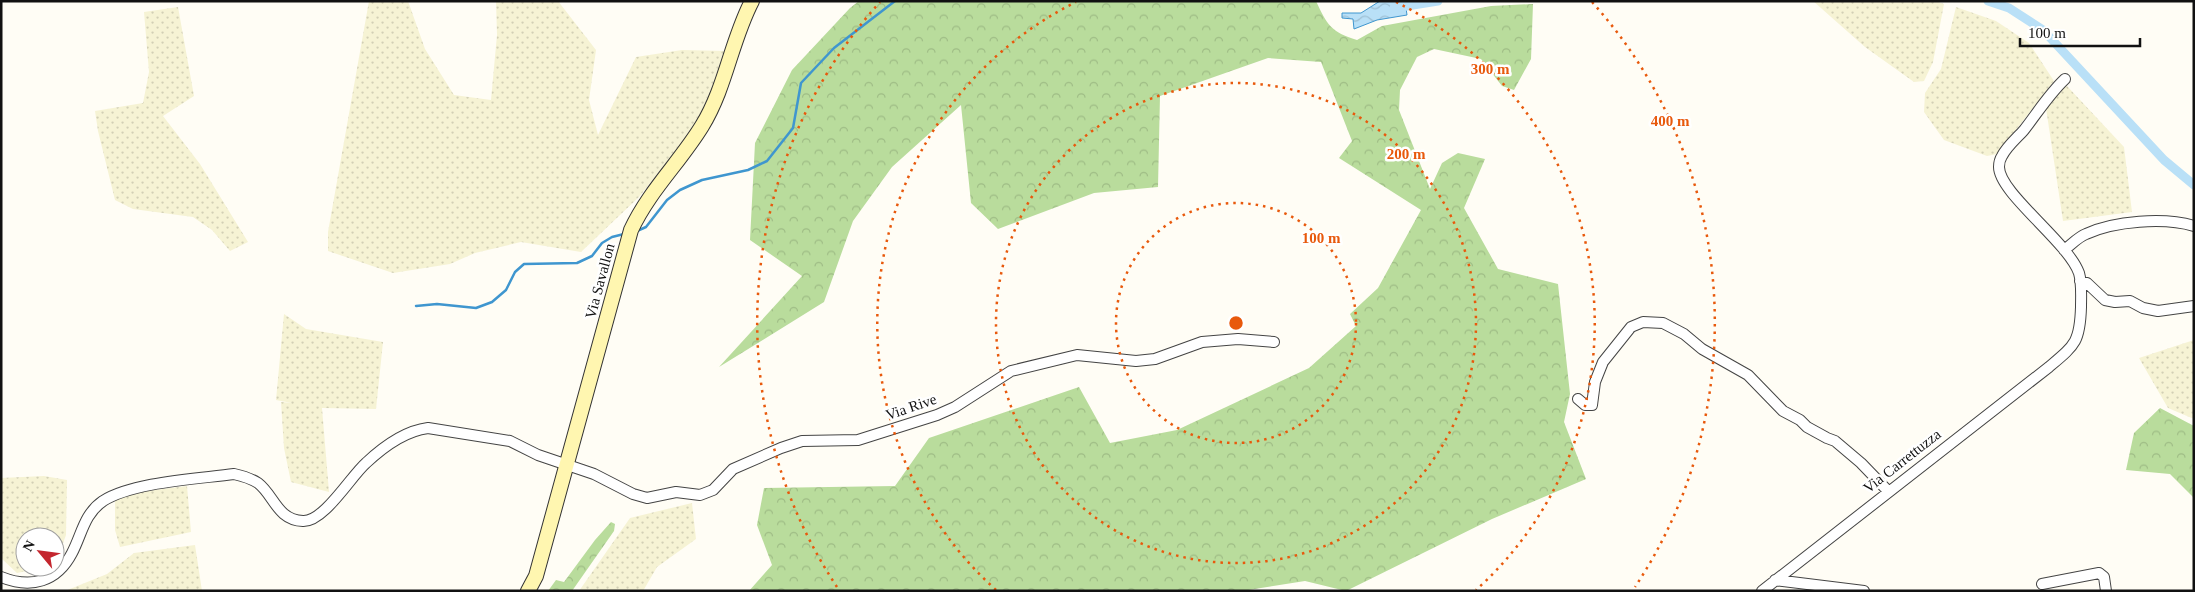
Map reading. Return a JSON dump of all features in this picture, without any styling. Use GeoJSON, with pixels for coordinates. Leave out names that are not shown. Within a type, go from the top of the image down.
{"type":"FeatureCollection","features":[{"type":"Feature","properties":{"kind":"main road","name":"Via Savallon"},"geometry":{"type":"LineString","coordinates":[[528,591],[536,576],[630,234],[644,204],[702,127],[716,100],[737,35],[752,1]]}},
{"type":"Feature","properties":{"kind":"street"},"geometry":{"type":"LineString","coordinates":[[2065,79],[2050,93],[2035,116],[2002,156],[1998,165],[2000,175],[2012,193],[2064,250],[2079,273],[2080,281],[2087,283],[2105,300],[2115,302],[2130,301],[2143,308],[2158,311],[2194,306]]}},
{"type":"Feature","properties":{"kind":"street"},"geometry":{"type":"LineString","coordinates":[[2064,250],[2085,234],[2109,226],[2156,221],[2179,222],[2194,226]]}},
{"type":"Feature","properties":{"kind":"street","name":"Via Carrettuzza"},"geometry":{"type":"LineString","coordinates":[[1762,591],[1888,490],[2049,368],[2069,350],[2080,332],[2080,281]]}},
{"type":"Feature","properties":{"kind":"street"},"geometry":{"type":"LineString","coordinates":[[1578,399],[1585,405],[1592,405],[1595,382],[1603,362],[1631,328],[1644,322],[1663,323],[1684,334],[1702,349],[1748,376],[1783,411],[1800,420],[1807,427],[1835,441],[1888,490]]}},
{"type":"Feature","properties":{"kind":"street","name":"Via Rive"},"geometry":{"type":"LineString","coordinates":[[1,576],[30,582],[44,580],[53,576],[72,552],[89,514],[103,502],[119,493],[168,483],[234,474],[247,477],[259,484],[278,509],[302,521],[313,520],[365,463],[390,443],[416,430],[428,428],[498,437],[566,466],[594,474],[633,494],[647,498],[676,492],[700,495],[713,490],[733,469],[781,448],[802,441],[858,440],[937,415],[955,407],[1011,371],[1077,355],[1136,361],[1155,359],[1202,342],[1238,339],[1274,342]]}},
{"type":"Feature","properties":{"kind":"street"},"geometry":{"type":"LineString","coordinates":[[2042,584],[2100,573],[2104,577],[2106,591]]}},
{"type":"Feature","properties":{"kind":"street"},"geometry":{"type":"LineString","coordinates":[[1775,580],[1864,591]]}},
{"type":"Feature","properties":{"kind":"shaded area"},"geometry":{"type":"Polygon","coordinates":[[[369,1],[408,1],[425,49],[454,95],[491,100],[497,35],[496,1],[558,1],[596,50],[589,100],[598,135],[636,57],[682,50],[726,51],[701,119],[639,197],[581,252],[521,242],[475,253],[450,264],[393,273],[328,251],[328,232],[369,1]]]}},
{"type":"Feature","properties":{"kind":"shaded area"},"geometry":{"type":"Polygon","coordinates":[[[1813,1],[1935,1],[1944,4],[1933,62],[1924,81],[1914,82],[1865,47],[1813,1]]]}},
{"type":"Feature","properties":{"kind":"shaded area"},"geometry":{"type":"Polygon","coordinates":[[[178,7],[194,96],[163,116],[200,164],[248,242],[230,251],[212,230],[193,217],[133,209],[115,200],[98,131],[95,111],[143,103],[149,72],[144,12],[178,7]]]}},
{"type":"Feature","properties":{"kind":"shaded area"},"geometry":{"type":"Polygon","coordinates":[[[1956,7],[1996,21],[2029,43],[2054,81],[1997,154],[1987,156],[1944,140],[1924,112],[1925,93],[1941,69],[1956,7]]]}},
{"type":"Feature","properties":{"kind":"shaded area"},"geometry":{"type":"Polygon","coordinates":[[[2067,86],[2124,147],[2132,212],[2063,221],[2046,108],[2062,87],[2067,86]]]}},
{"type":"Feature","properties":{"kind":"shaded area"},"geometry":{"type":"Polygon","coordinates":[[[284,314],[306,329],[383,342],[376,409],[322,408],[329,492],[291,482],[284,448],[281,402],[292,403],[276,400],[284,314]]]}},
{"type":"Feature","properties":{"kind":"shaded area"},"geometry":{"type":"Polygon","coordinates":[[[2194,340],[2194,419],[2168,408],[2139,358],[2194,340]]]}},
{"type":"Feature","properties":{"kind":"shaded area"},"geometry":{"type":"Polygon","coordinates":[[[44,476],[67,480],[65,538],[65,527],[15,527],[15,571],[1,558],[1,478],[44,476]]]}},
{"type":"Feature","properties":{"kind":"shaded area"},"geometry":{"type":"Polygon","coordinates":[[[187,486],[191,532],[120,547],[115,530],[115,500],[131,493],[187,486]]]}},
{"type":"Feature","properties":{"kind":"shaded area"},"geometry":{"type":"Polygon","coordinates":[[[692,503],[696,539],[657,567],[643,591],[579,591],[630,518],[692,503]]]}},
{"type":"Feature","properties":{"kind":"shaded area"},"geometry":{"type":"Polygon","coordinates":[[[195,545],[202,591],[65,591],[107,574],[134,553],[195,545]]]}},
{"type":"Feature","properties":{"kind":"green space"},"geometry":{"type":"Polygon","coordinates":[[[859,1],[1316,1],[1331,27],[1341,34],[1357,40],[1382,26],[1491,6],[1533,4],[1531,59],[1514,90],[1502,86],[1481,59],[1434,49],[1417,57],[1400,90],[1399,110],[1430,189],[1442,163],[1458,153],[1485,159],[1464,208],[1498,269],[1558,284],[1570,394],[1564,422],[1586,479],[1492,519],[1346,591],[1305,581],[1242,591],[749,591],[772,565],[757,525],[764,488],[895,486],[929,438],[1079,387],[1110,443],[1177,430],[1309,368],[1356,326],[1350,314],[1378,288],[1421,210],[1339,158],[1352,141],[1321,62],[1268,58],[1160,96],[1158,187],[1094,193],[998,229],[971,203],[961,105],[892,167],[853,221],[824,302],[719,367],[802,276],[750,240],[755,143],[792,70],[850,8],[859,1]]]}},
{"type":"Feature","properties":{"kind":"green space"},"geometry":{"type":"Polygon","coordinates":[[[2160,408],[2194,426],[2194,498],[2170,474],[2126,470],[2134,433],[2160,408]]]}},
{"type":"Feature","properties":{"kind":"green space"},"geometry":{"type":"Polygon","coordinates":[[[611,522],[615,524],[614,531],[572,591],[548,591],[556,580],[564,582],[611,522]]]}},
{"type":"Feature","properties":{"kind":"water"},"geometry":{"type":"Polygon","coordinates":[[[1380,1],[1405,1],[1407,15],[1377,20],[1354,29],[1353,19],[1342,18],[1342,13],[1361,13],[1380,1]]]}},
{"type":"Feature","properties":{"kind":"waterway"},"geometry":{"type":"LineString","coordinates":[[637,231],[646,227],[667,200],[680,190],[702,180],[748,170],[767,161],[793,128],[801,83],[834,48],[895,1]]}},
{"type":"Feature","properties":{"kind":"waterway"},"geometry":{"type":"LineString","coordinates":[[1394,8],[1438,1]]}},
{"type":"Feature","properties":{"kind":"waterway"},"geometry":{"type":"LineString","coordinates":[[1988,1],[2009,8],[2043,30],[2164,160],[2194,185]]}},
{"type":"Feature","properties":{"kind":"waterway"},"geometry":{"type":"LineString","coordinates":[[416,306],[437,304],[476,308],[492,302],[506,290],[515,272],[524,264],[577,263],[592,256],[602,243],[612,237],[624,234]]}}]}
